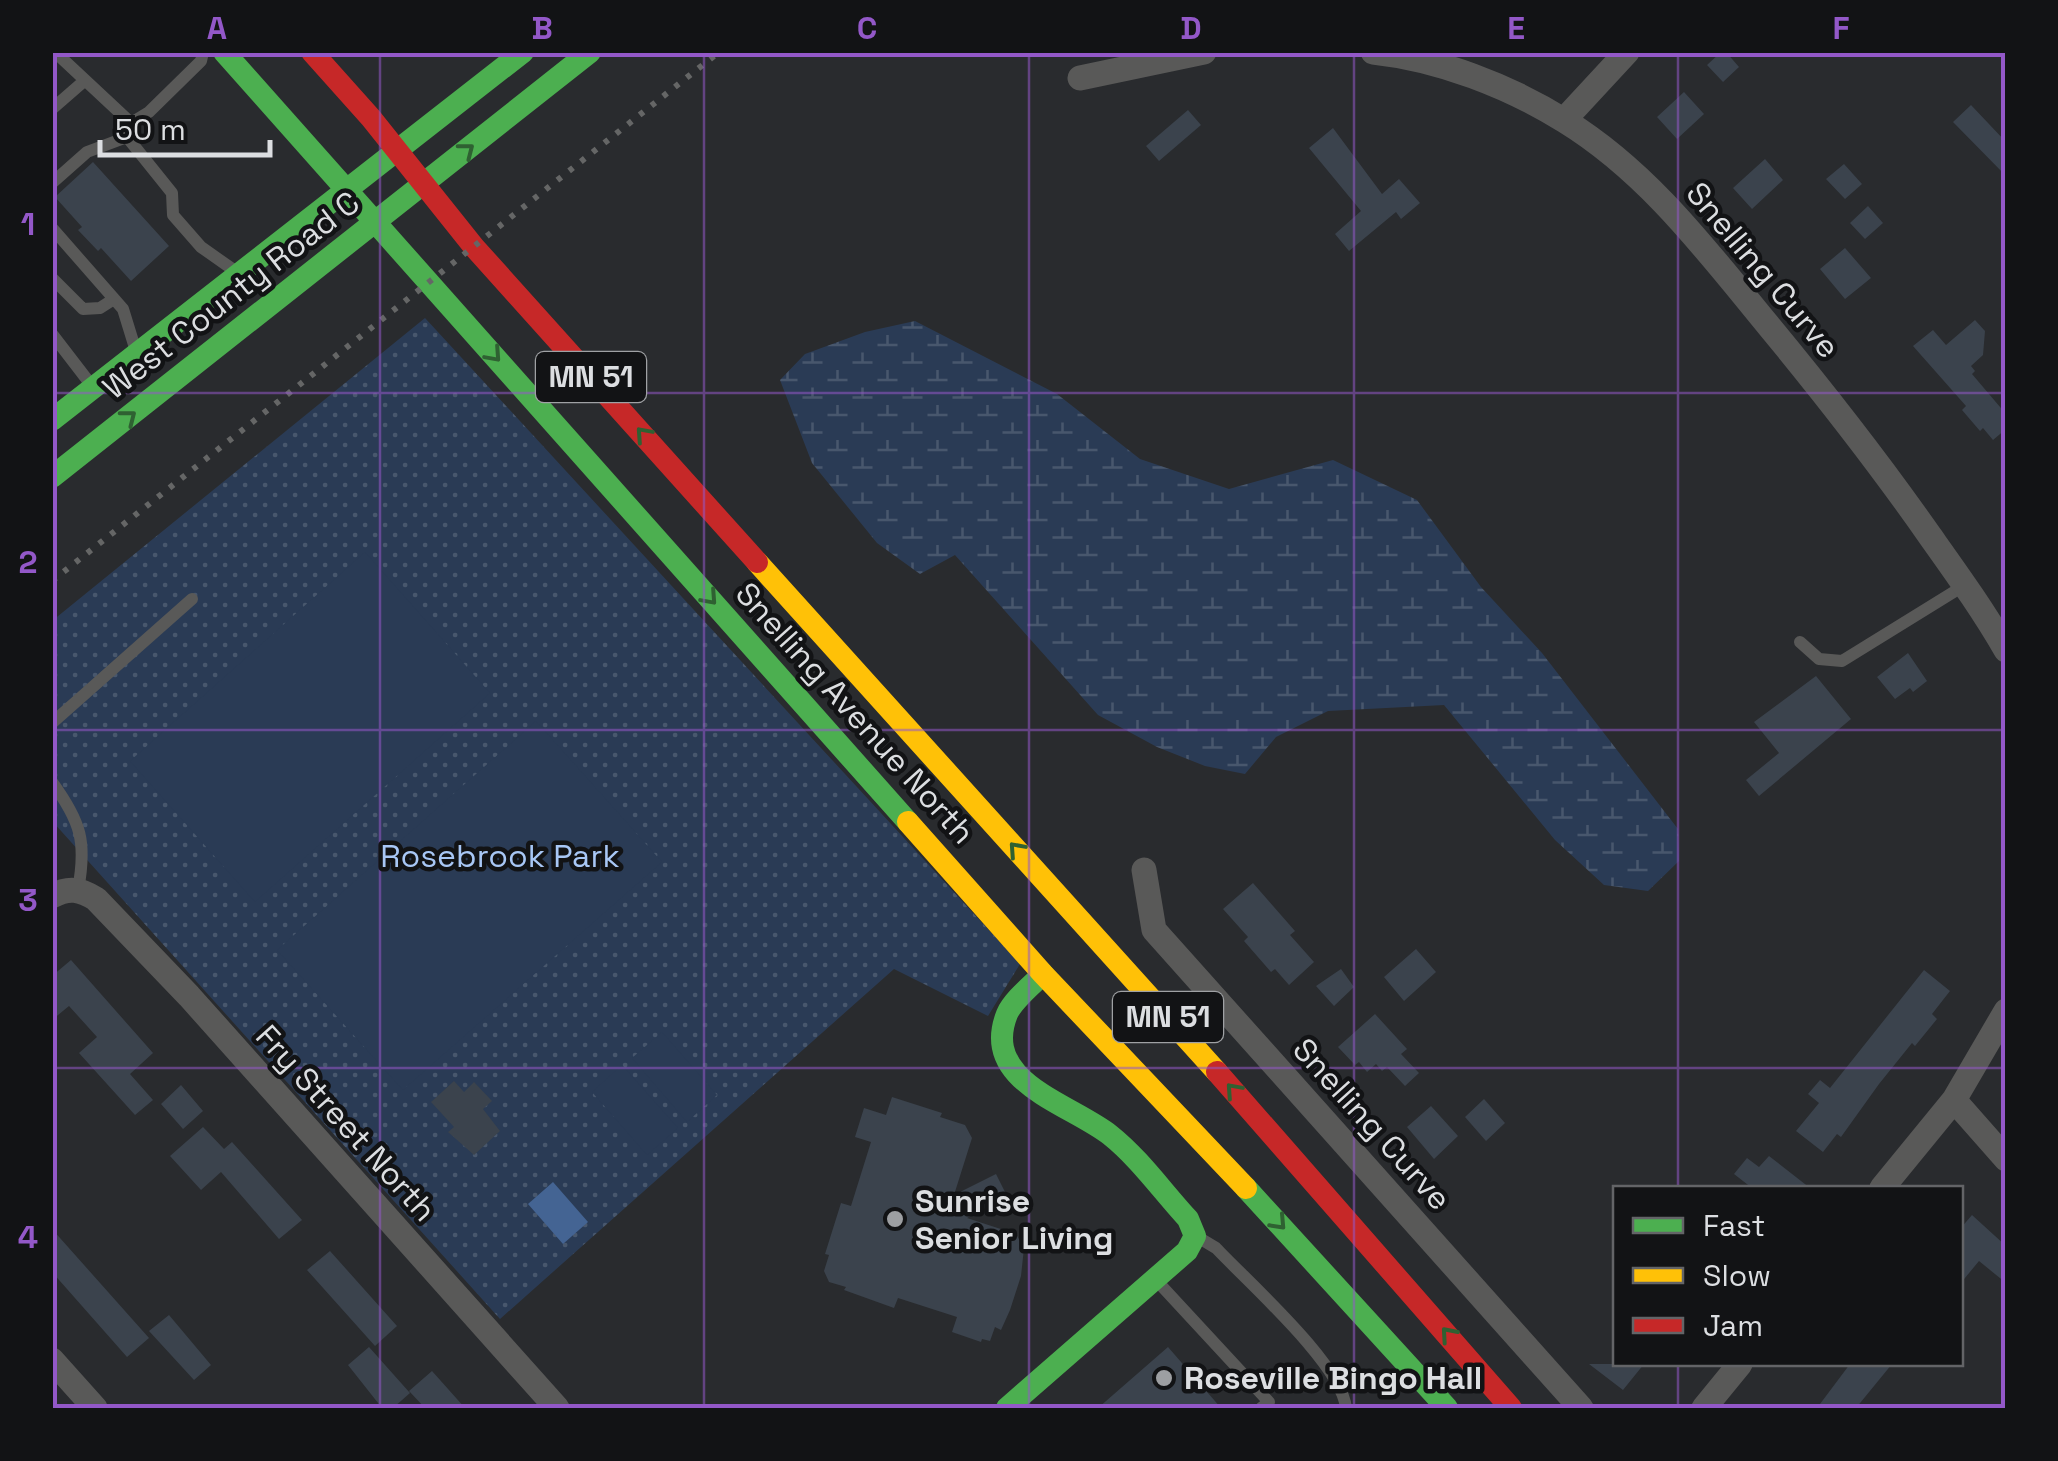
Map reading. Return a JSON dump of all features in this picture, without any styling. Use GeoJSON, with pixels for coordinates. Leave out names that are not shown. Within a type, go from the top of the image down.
{"type":"FeatureCollection","features":[{"type":"Feature","properties":{"kind":"main road","name":"Snelling Avenue North"},"geometry":{"type":"LineString","coordinates":[[224,52],[1044,974],[1447,1408]]}},
{"type":"Feature","properties":{"kind":"main road","name":"Snelling Avenue North"},"geometry":{"type":"LineString","coordinates":[[312,52],[398,150],[474,247],[1332,1200],[1511,1408]]}},
{"type":"Feature","properties":{"kind":"main road","name":"West County Road C"},"geometry":{"type":"LineString","coordinates":[[52,420],[523,52]]}},
{"type":"Feature","properties":{"kind":"main road","name":"West County Road C"},"geometry":{"type":"LineString","coordinates":[[52,476],[377,224],[590,52]]}},
{"type":"Feature","properties":{"kind":"main road"},"geometry":{"type":"LineString","coordinates":[[1008,1408],[1193,1246],[1195,1236],[1188,1219],[1112,1137],[1078,1112],[1039,1093],[1010,1070],[1002,1039],[1008,1011],[1044,974]]}},
{"type":"Feature","properties":{"kind":"street"},"geometry":{"type":"LineString","coordinates":[[1080,78],[1204,52]]}},
{"type":"Feature","properties":{"kind":"street","name":"Snelling Curve"},"geometry":{"type":"LineString","coordinates":[[1373,52],[1445,68],[1497,86],[1564,120],[1632,171],[1670,208],[1854,428],[2006,650]]}},
{"type":"Feature","properties":{"kind":"street"},"geometry":{"type":"LineString","coordinates":[[1564,120],[1627,52]]}},
{"type":"Feature","properties":{"kind":"street","name":"Snelling Curve"},"geometry":{"type":"LineString","coordinates":[[1144,870],[1154,930],[1581,1408]]}},
{"type":"Feature","properties":{"kind":"street","name":"Fry Street North"},"geometry":{"type":"LineString","coordinates":[[65,893],[96,899],[190,996],[557,1408]]}},
{"type":"Feature","properties":{"kind":"street"},"geometry":{"type":"LineString","coordinates":[[1884,1186],[1954,1100],[2006,1011]]}},
{"type":"Feature","properties":{"kind":"street"},"geometry":{"type":"LineString","coordinates":[[1954,1100],[2006,1159]]}},
{"type":"Feature","properties":{"kind":"street"},"geometry":{"type":"LineString","coordinates":[[52,1360],[96,1408]]}},
{"type":"Feature","properties":{"kind":"street"},"geometry":{"type":"LineString","coordinates":[[1704,1408],[1738,1366]]}},
{"type":"Feature","properties":{"kind":"lane"},"geometry":{"type":"LineString","coordinates":[[55,52],[83,82],[108,98],[172,193],[173,215],[201,247],[240,275]]}},
{"type":"Feature","properties":{"kind":"lane"},"geometry":{"type":"LineString","coordinates":[[52,183],[87,152],[129,130],[150,112],[201,61],[203,52]]}},
{"type":"Feature","properties":{"kind":"lane"},"geometry":{"type":"LineString","coordinates":[[52,109],[83,82]]}},
{"type":"Feature","properties":{"kind":"lane"},"geometry":{"type":"LineString","coordinates":[[52,228],[122,309],[136,355]]}},
{"type":"Feature","properties":{"kind":"lane"},"geometry":{"type":"LineString","coordinates":[[52,278],[84,309],[100,308],[114,299]]}},
{"type":"Feature","properties":{"kind":"lane"},"geometry":{"type":"LineString","coordinates":[[54,340],[94,388]]}},
{"type":"Feature","properties":{"kind":"lane"},"geometry":{"type":"LineString","coordinates":[[1800,642],[1819,659],[1842,661],[1964,585]]}},
{"type":"Feature","properties":{"kind":"lane"},"geometry":{"type":"LineString","coordinates":[[52,723],[192,600]]}},
{"type":"Feature","properties":{"kind":"lane"},"geometry":{"type":"LineString","coordinates":[[52,782],[69,805],[83,839],[84,856],[65,893]]}},
{"type":"Feature","properties":{"kind":"lane"},"geometry":{"type":"LineString","coordinates":[[1195,1236],[1216,1248],[1318,1356],[1345,1396],[1346,1408]]}},
{"type":"Feature","properties":{"kind":"lane"},"geometry":{"type":"LineString","coordinates":[[1155,1279],[1269,1402],[1261,1408]]}},
{"type":"Feature","properties":{"kind":"green space","name":"Rosebrook Park"},"geometry":{"type":"Polygon","coordinates":[[[425,318],[1020,964],[988,1016],[894,969],[500,1319],[53,822],[52,621],[425,318]]]}},
{"type":"Feature","properties":{"kind":"green space"},"geometry":{"type":"Polygon","coordinates":[[[915,321],[1057,394],[1140,459],[1229,489],[1333,460],[1417,500],[1481,587],[1542,653],[1678,829],[1679,861],[1648,891],[1604,885],[1555,840],[1444,705],[1328,711],[1276,737],[1245,774],[1205,766],[1157,747],[1098,715],[955,555],[920,574],[877,543],[812,463],[780,380],[805,354],[865,332],[915,321]]]}},
{"type":"Feature","properties":{"kind":"green space"},"geometry":{"type":"Polygon","coordinates":[[[365,552],[490,693],[255,902],[130,761],[365,552]]]}},
{"type":"Feature","properties":{"kind":"green space"},"geometry":{"type":"Polygon","coordinates":[[[536,721],[662,862],[403,1090],[277,950],[536,721]]]}},
{"type":"Feature","properties":{"kind":"green space"},"geometry":{"type":"Polygon","coordinates":[[[662,1032],[717,1095],[687,1122],[632,1058],[662,1032]]]}},
{"type":"Feature","properties":{"kind":"green space"},"geometry":{"type":"Polygon","coordinates":[[[622,1065],[678,1128],[647,1155],[592,1092],[622,1065]]]}},
{"type":"Feature","properties":{"kind":"shaded area"},"geometry":{"type":"Polygon","coordinates":[[[553,1182],[588,1222],[563,1244],[528,1204],[553,1182]]]}},
{"type":"Feature","properties":{"kind":"building"},"geometry":{"type":"Polygon","coordinates":[[[1726,52],[1739,67],[1723,82],[1707,65],[1726,52]]]}},
{"type":"Feature","properties":{"kind":"building"},"geometry":{"type":"Polygon","coordinates":[[[1684,92],[1704,114],[1677,139],[1657,117],[1684,92]]]}},
{"type":"Feature","properties":{"kind":"building"},"geometry":{"type":"Polygon","coordinates":[[[1971,105],[2006,142],[2006,176],[1953,122],[1971,105]]]}},
{"type":"Feature","properties":{"kind":"building"},"geometry":{"type":"Polygon","coordinates":[[[1188,110],[1201,125],[1159,161],[1146,146],[1188,110]]]}},
{"type":"Feature","properties":{"kind":"building"},"geometry":{"type":"Polygon","coordinates":[[[1333,128],[1382,194],[1399,179],[1420,203],[1401,219],[1396,212],[1349,251],[1335,234],[1361,211],[1309,148],[1333,128]]]}},
{"type":"Feature","properties":{"kind":"building"},"geometry":{"type":"Polygon","coordinates":[[[1765,159],[1783,180],[1752,209],[1733,188],[1765,159]]]}},
{"type":"Feature","properties":{"kind":"building"},"geometry":{"type":"Polygon","coordinates":[[[93,162],[169,246],[131,281],[78,230],[82,227],[55,197],[93,162]]]}},
{"type":"Feature","properties":{"kind":"building"},"geometry":{"type":"Polygon","coordinates":[[[1844,164],[1862,184],[1845,199],[1826,179],[1844,164]]]}},
{"type":"Feature","properties":{"kind":"building"},"geometry":{"type":"Polygon","coordinates":[[[1868,206],[1883,223],[1865,239],[1850,223],[1868,206]]]}},
{"type":"Feature","properties":{"kind":"building"},"geometry":{"type":"Polygon","coordinates":[[[1845,248],[1871,278],[1845,299],[1820,269],[1845,248]]]}},
{"type":"Feature","properties":{"kind":"building"},"geometry":{"type":"Polygon","coordinates":[[[1975,320],[1985,331],[1983,355],[1971,366],[1975,371],[1972,374],[2006,414],[2006,429],[1993,440],[1962,410],[1966,406],[1913,346],[1933,330],[1946,345],[1975,320]]]}},
{"type":"Feature","properties":{"kind":"building"},"geometry":{"type":"Polygon","coordinates":[[[1908,653],[1927,681],[1895,699],[1877,677],[1908,653]]]}},
{"type":"Feature","properties":{"kind":"building"},"geometry":{"type":"Polygon","coordinates":[[[1816,676],[1851,719],[1759,796],[1746,780],[1779,753],[1754,722],[1816,676]]]}},
{"type":"Feature","properties":{"kind":"building"},"geometry":{"type":"Polygon","coordinates":[[[1253,883],[1295,931],[1290,935],[1314,962],[1289,985],[1275,969],[1271,972],[1244,941],[1248,937],[1223,909],[1253,883]]]}},
{"type":"Feature","properties":{"kind":"building"},"geometry":{"type":"Polygon","coordinates":[[[1416,949],[1436,972],[1404,1001],[1384,977],[1416,949]]]}},
{"type":"Feature","properties":{"kind":"building"},"geometry":{"type":"Polygon","coordinates":[[[71,960],[153,1053],[130,1074],[153,1100],[135,1115],[79,1053],[97,1037],[69,1006],[52,1020],[52,976],[71,960]]]}},
{"type":"Feature","properties":{"kind":"building"},"geometry":{"type":"Polygon","coordinates":[[[1341,969],[1354,987],[1334,1006],[1316,986],[1341,969]]]}},
{"type":"Feature","properties":{"kind":"building"},"geometry":{"type":"Polygon","coordinates":[[[1924,970],[1950,991],[1932,1014],[1937,1019],[1915,1046],[1912,1043],[1841,1137],[1837,1134],[1823,1152],[1796,1131],[1819,1103],[1808,1094],[1820,1080],[1830,1088],[1924,970]]]}},
{"type":"Feature","properties":{"kind":"building"},"geometry":{"type":"Polygon","coordinates":[[[1375,1014],[1407,1049],[1401,1054],[1419,1073],[1405,1086],[1387,1067],[1382,1071],[1376,1064],[1367,1072],[1338,1047],[1375,1014]]]}},
{"type":"Feature","properties":{"kind":"building"},"geometry":{"type":"Polygon","coordinates":[[[454,1081],[464,1092],[474,1082],[492,1101],[483,1109],[500,1131],[474,1155],[448,1132],[454,1127],[431,1102],[454,1081]]]}},
{"type":"Feature","properties":{"kind":"building"},"geometry":{"type":"Polygon","coordinates":[[[181,1085],[203,1111],[183,1129],[161,1104],[181,1085]]]}},
{"type":"Feature","properties":{"kind":"building","name":"Sunrise Senior Living"},"geometry":{"type":"Polygon","coordinates":[[[892,1097],[965,1125],[972,1138],[954,1195],[996,1174],[1007,1196],[967,1218],[1016,1234],[1024,1248],[1021,1276],[1010,1310],[1001,1330],[995,1327],[990,1341],[981,1342],[952,1332],[957,1317],[898,1298],[894,1308],[844,1290],[846,1287],[829,1282],[824,1271],[829,1255],[825,1254],[841,1203],[851,1206],[871,1142],[855,1137],[864,1108],[886,1115],[892,1097]]]}},
{"type":"Feature","properties":{"kind":"building"},"geometry":{"type":"Polygon","coordinates":[[[1484,1099],[1505,1123],[1486,1141],[1465,1117],[1484,1099]]]}},
{"type":"Feature","properties":{"kind":"building"},"geometry":{"type":"Polygon","coordinates":[[[1431,1106],[1458,1136],[1434,1159],[1407,1127],[1431,1106]]]}},
{"type":"Feature","properties":{"kind":"building"},"geometry":{"type":"Polygon","coordinates":[[[203,1127],[224,1149],[232,1142],[302,1220],[279,1239],[221,1172],[201,1190],[170,1156],[203,1127]]]}},
{"type":"Feature","properties":{"kind":"building"},"geometry":{"type":"Polygon","coordinates":[[[1769,1156],[1807,1186],[1749,1186],[1734,1174],[1747,1158],[1759,1167],[1769,1156]]]}},
{"type":"Feature","properties":{"kind":"building"},"geometry":{"type":"Polygon","coordinates":[[[1972,1215],[2006,1246],[2006,1283],[1979,1261],[1963,1280],[1963,1226],[1972,1215]]]}},
{"type":"Feature","properties":{"kind":"building"},"geometry":{"type":"Polygon","coordinates":[[[52,1229],[149,1338],[127,1357],[52,1272],[52,1229]]]}},
{"type":"Feature","properties":{"kind":"building"},"geometry":{"type":"Polygon","coordinates":[[[330,1251],[397,1326],[375,1346],[307,1270],[330,1251]]]}},
{"type":"Feature","properties":{"kind":"building"},"geometry":{"type":"Polygon","coordinates":[[[169,1315],[211,1365],[194,1380],[149,1331],[169,1315]]]}},
{"type":"Feature","properties":{"kind":"building"},"geometry":{"type":"Polygon","coordinates":[[[369,1347],[410,1393],[393,1408],[382,1408],[348,1365],[369,1347]]]}},
{"type":"Feature","properties":{"kind":"building","name":"Roseville Bingo Hall"},"geometry":{"type":"Polygon","coordinates":[[[1168,1347],[1221,1408],[1098,1408],[1168,1347]]]}},
{"type":"Feature","properties":{"kind":"building"},"geometry":{"type":"Polygon","coordinates":[[[1589,1364],[1642,1366],[1623,1390],[1589,1364]]]}},
{"type":"Feature","properties":{"kind":"building"},"geometry":{"type":"Polygon","coordinates":[[[1848,1366],[1890,1366],[1856,1408],[1817,1408],[1848,1366]]]}},
{"type":"Feature","properties":{"kind":"building"},"geometry":{"type":"Polygon","coordinates":[[[432,1371],[465,1408],[425,1408],[409,1391],[432,1371]]]}},
{"type":"Feature","properties":{"kind":"railway"},"geometry":{"type":"LineString","coordinates":[[52,581],[719,52]]}},
{"type":"Feature","properties":{"kind":"traffic: fast"},"geometry":{"type":"LineString","coordinates":[[224,52],[908,822]]}},
{"type":"Feature","properties":{"kind":"traffic: fast"},"geometry":{"type":"LineString","coordinates":[[52,420],[523,52]]}},
{"type":"Feature","properties":{"kind":"traffic: fast"},"geometry":{"type":"LineString","coordinates":[[52,477],[590,52]]}},
{"type":"Feature","properties":{"kind":"traffic: fast"},"geometry":{"type":"LineString","coordinates":[[1007,1408],[1187,1251],[1195,1236],[1188,1219],[1121,1144],[1033,1088],[1006,1057],[1002,1037],[1007,1014],[1043,974]]}},
{"type":"Feature","properties":{"kind":"traffic: fast"},"geometry":{"type":"LineString","coordinates":[[1246,1188],[1447,1408]]}},
{"type":"Feature","properties":{"kind":"traffic: slow"},"geometry":{"type":"LineString","coordinates":[[757,562],[1217,1072]]}},
{"type":"Feature","properties":{"kind":"traffic: slow"},"geometry":{"type":"LineString","coordinates":[[908,822],[1043,974],[1246,1188]]}},
{"type":"Feature","properties":{"kind":"traffic: jam"},"geometry":{"type":"LineString","coordinates":[[312,52],[371,118],[474,247],[757,562]]}},
{"type":"Feature","properties":{"kind":"traffic: jam"},"geometry":{"type":"LineString","coordinates":[[1217,1072],[1511,1408]]}},
{"type":"Feature","properties":{"kind":"place","name":"Sunrise Senior Living"},"geometry":{"type":"Point","coordinates":[895,1219]}},
{"type":"Feature","properties":{"kind":"place","name":"Roseville Bingo Hall"},"geometry":{"type":"Point","coordinates":[1164,1378]}}]}
